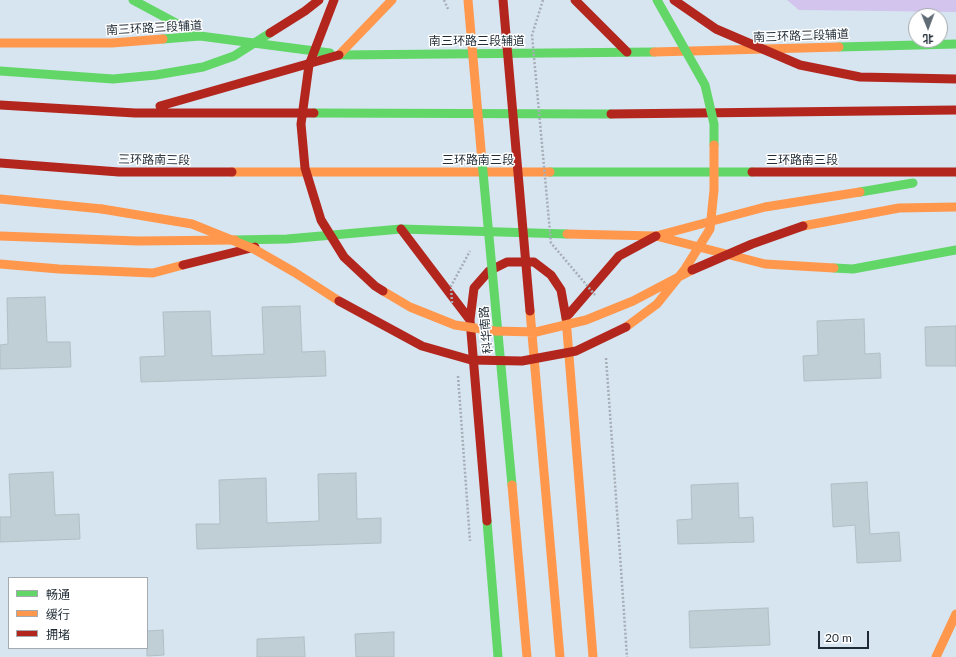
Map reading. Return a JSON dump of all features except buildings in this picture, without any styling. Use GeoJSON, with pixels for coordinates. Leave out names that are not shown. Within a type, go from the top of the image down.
{"type":"FeatureCollection","features":[{"type":"Feature","properties":{"kind":"main road"},"geometry":{"type":"LineString","coordinates":[[133,0],[200,36]]}},
{"type":"Feature","properties":{"kind":"main road"},"geometry":{"type":"LineString","coordinates":[[0,71],[113,79],[156,75],[203,67],[234,56],[320,0]]}},
{"type":"Feature","properties":{"kind":"main road"},"geometry":{"type":"LineString","coordinates":[[334,0],[309,65],[301,124],[305,168],[321,220],[344,257],[376,286],[410,307],[455,325],[495,331],[536,332],[586,320],[633,300],[694,269],[752,244],[803,226],[899,208],[956,207]]}},
{"type":"Feature","properties":{"kind":"main road"},"geometry":{"type":"LineString","coordinates":[[135,113],[340,54],[392,0]]}},
{"type":"Feature","properties":{"kind":"main road","name":"科华南路"},"geometry":{"type":"LineString","coordinates":[[468,0],[527,657]]}},
{"type":"Feature","properties":{"kind":"main road"},"geometry":{"type":"LineString","coordinates":[[503,0],[560,657]]}},
{"type":"Feature","properties":{"kind":"main road"},"geometry":{"type":"LineString","coordinates":[[575,0],[627,52]]}},
{"type":"Feature","properties":{"kind":"main road"},"geometry":{"type":"LineString","coordinates":[[0,200],[102,209],[192,224],[254,249],[336,299],[422,346],[470,360],[522,361],[576,351],[622,330],[657,304],[685,269],[710,230],[714,190],[714,124],[705,85],[657,0]]}},
{"type":"Feature","properties":{"kind":"main road"},"geometry":{"type":"LineString","coordinates":[[674,0],[716,29],[800,65],[860,77],[956,79]]}},
{"type":"Feature","properties":{"kind":"main road","name":"南三环路三段辅道"},"geometry":{"type":"LineString","coordinates":[[0,43],[112,43],[200,36],[340,54],[627,52],[956,44]]}},
{"type":"Feature","properties":{"kind":"main road"},"geometry":{"type":"LineString","coordinates":[[0,105],[135,113],[580,114],[956,110]]}},
{"type":"Feature","properties":{"kind":"main road","name":"三环路南三段"},"geometry":{"type":"LineString","coordinates":[[0,163],[119,172],[956,172]]}},
{"type":"Feature","properties":{"kind":"main road"},"geometry":{"type":"LineString","coordinates":[[566,318],[618,256],[656,236],[764,207],[956,176]]}},
{"type":"Feature","properties":{"kind":"main road"},"geometry":{"type":"LineString","coordinates":[[401,230],[470,320]]}},
{"type":"Feature","properties":{"kind":"main road"},"geometry":{"type":"LineString","coordinates":[[0,236],[138,241],[287,239],[401,230],[656,236],[764,264],[853,269],[956,250]]}},
{"type":"Feature","properties":{"kind":"main road"},"geometry":{"type":"LineString","coordinates":[[0,264],[59,269],[153,273],[287,239]]}},
{"type":"Feature","properties":{"kind":"main road"},"geometry":{"type":"LineString","coordinates":[[498,657],[470,320],[474,288],[489,271],[507,262],[534,262],[551,275],[561,290],[566,318],[593,657]]}},
{"type":"Feature","properties":{"kind":"main road"},"geometry":{"type":"LineString","coordinates":[[936,657],[956,614]]}},
{"type":"Feature","properties":{"kind":"path"},"geometry":{"type":"LineString","coordinates":[[444,0],[450,13]]}},
{"type":"Feature","properties":{"kind":"path"},"geometry":{"type":"LineString","coordinates":[[543,0],[532,35],[551,242],[597,297]]}},
{"type":"Feature","properties":{"kind":"path"},"geometry":{"type":"LineString","coordinates":[[453,310],[451,286],[473,245]]}},
{"type":"Feature","properties":{"kind":"path"},"geometry":{"type":"LineString","coordinates":[[606,351],[627,657]]}},
{"type":"Feature","properties":{"kind":"path"},"geometry":{"type":"LineString","coordinates":[[458,374],[470,541]]}},
{"type":"Feature","properties":{"kind":"shaded area"},"geometry":{"type":"Polygon","coordinates":[[[787,0],[956,0],[956,12],[948,12],[948,8],[908,8],[908,11],[799,10],[787,0]]]}},
{"type":"Feature","properties":{"kind":"traffic: fast"},"geometry":{"type":"LineString","coordinates":[[133,0],[200,36]]}},
{"type":"Feature","properties":{"kind":"traffic: fast"},"geometry":{"type":"LineString","coordinates":[[657,0],[705,85],[714,124],[714,145]]}},
{"type":"Feature","properties":{"kind":"traffic: fast"},"geometry":{"type":"LineString","coordinates":[[0,71],[113,79],[156,75],[203,67],[234,56],[270,33]]}},
{"type":"Feature","properties":{"kind":"traffic: fast"},"geometry":{"type":"LineString","coordinates":[[163,39],[200,36],[330,53]]}},
{"type":"Feature","properties":{"kind":"traffic: fast"},"geometry":{"type":"LineString","coordinates":[[839,47],[956,44]]}},
{"type":"Feature","properties":{"kind":"traffic: fast"},"geometry":{"type":"LineString","coordinates":[[339,55],[654,52]]}},
{"type":"Feature","properties":{"kind":"traffic: fast"},"geometry":{"type":"LineString","coordinates":[[314,113],[611,114]]}},
{"type":"Feature","properties":{"kind":"traffic: fast"},"geometry":{"type":"LineString","coordinates":[[482,161],[512,485]]}},
{"type":"Feature","properties":{"kind":"traffic: fast"},"geometry":{"type":"LineString","coordinates":[[550,172],[752,172]]}},
{"type":"Feature","properties":{"kind":"traffic: fast"},"geometry":{"type":"LineString","coordinates":[[860,192],[913,183]]}},
{"type":"Feature","properties":{"kind":"traffic: fast"},"geometry":{"type":"LineString","coordinates":[[235,240],[287,239],[401,229],[567,234]]}},
{"type":"Feature","properties":{"kind":"traffic: fast"},"geometry":{"type":"LineString","coordinates":[[834,268],[853,269],[956,250]]}},
{"type":"Feature","properties":{"kind":"traffic: fast"},"geometry":{"type":"LineString","coordinates":[[487,521],[498,657]]}},
{"type":"Feature","properties":{"kind":"traffic: slow"},"geometry":{"type":"LineString","coordinates":[[339,55],[392,0]]}},
{"type":"Feature","properties":{"kind":"traffic: slow"},"geometry":{"type":"LineString","coordinates":[[468,0],[482,161]]}},
{"type":"Feature","properties":{"kind":"traffic: slow"},"geometry":{"type":"LineString","coordinates":[[0,43],[112,43],[163,39]]}},
{"type":"Feature","properties":{"kind":"traffic: slow"},"geometry":{"type":"LineString","coordinates":[[654,52],[839,47]]}},
{"type":"Feature","properties":{"kind":"traffic: slow"},"geometry":{"type":"LineString","coordinates":[[626,327],[657,304],[685,269],[710,229],[714,190],[714,145]]}},
{"type":"Feature","properties":{"kind":"traffic: slow"},"geometry":{"type":"LineString","coordinates":[[232,172],[550,172]]}},
{"type":"Feature","properties":{"kind":"traffic: slow"},"geometry":{"type":"LineString","coordinates":[[656,236],[765,207],[860,192]]}},
{"type":"Feature","properties":{"kind":"traffic: slow"},"geometry":{"type":"LineString","coordinates":[[0,199],[102,209]]}},
{"type":"Feature","properties":{"kind":"traffic: slow"},"geometry":{"type":"LineString","coordinates":[[803,226],[899,208],[956,207]]}},
{"type":"Feature","properties":{"kind":"traffic: slow"},"geometry":{"type":"LineString","coordinates":[[102,209],[192,224],[254,249],[294,272],[339,301]]}},
{"type":"Feature","properties":{"kind":"traffic: slow"},"geometry":{"type":"LineString","coordinates":[[567,234],[656,236],[765,264],[834,268]]}},
{"type":"Feature","properties":{"kind":"traffic: slow"},"geometry":{"type":"LineString","coordinates":[[0,236],[138,241],[235,240]]}},
{"type":"Feature","properties":{"kind":"traffic: slow"},"geometry":{"type":"LineString","coordinates":[[0,264],[59,269],[153,273],[183,265]]}},
{"type":"Feature","properties":{"kind":"traffic: slow"},"geometry":{"type":"LineString","coordinates":[[383,291],[410,307],[455,325],[495,331],[536,332],[586,320],[633,301],[692,270]]}},
{"type":"Feature","properties":{"kind":"traffic: slow"},"geometry":{"type":"LineString","coordinates":[[530,311],[560,657]]}},
{"type":"Feature","properties":{"kind":"traffic: slow"},"geometry":{"type":"LineString","coordinates":[[569,314],[566,318],[593,657]]}},
{"type":"Feature","properties":{"kind":"traffic: slow"},"geometry":{"type":"LineString","coordinates":[[512,485],[527,657]]}},
{"type":"Feature","properties":{"kind":"traffic: slow"},"geometry":{"type":"LineString","coordinates":[[936,657],[956,614]]}},
{"type":"Feature","properties":{"kind":"traffic: jam"},"geometry":{"type":"LineString","coordinates":[[270,33],[305,11],[319,0]]}},
{"type":"Feature","properties":{"kind":"traffic: jam"},"geometry":{"type":"LineString","coordinates":[[334,0],[309,65],[301,124],[305,168],[321,220],[344,257],[375,286],[383,291]]}},
{"type":"Feature","properties":{"kind":"traffic: jam"},"geometry":{"type":"LineString","coordinates":[[503,0],[530,311]]}},
{"type":"Feature","properties":{"kind":"traffic: jam"},"geometry":{"type":"LineString","coordinates":[[575,0],[627,52]]}},
{"type":"Feature","properties":{"kind":"traffic: jam"},"geometry":{"type":"LineString","coordinates":[[674,0],[716,29],[800,65],[860,77],[956,79]]}},
{"type":"Feature","properties":{"kind":"traffic: jam"},"geometry":{"type":"LineString","coordinates":[[160,106],[339,55]]}},
{"type":"Feature","properties":{"kind":"traffic: jam"},"geometry":{"type":"LineString","coordinates":[[0,105],[135,113],[314,113]]}},
{"type":"Feature","properties":{"kind":"traffic: jam"},"geometry":{"type":"LineString","coordinates":[[611,114],[956,110]]}},
{"type":"Feature","properties":{"kind":"traffic: jam"},"geometry":{"type":"LineString","coordinates":[[0,163],[119,172],[232,172]]}},
{"type":"Feature","properties":{"kind":"traffic: jam"},"geometry":{"type":"LineString","coordinates":[[752,172],[956,172]]}},
{"type":"Feature","properties":{"kind":"traffic: jam"},"geometry":{"type":"LineString","coordinates":[[692,270],[752,244],[803,226]]}},
{"type":"Feature","properties":{"kind":"traffic: jam"},"geometry":{"type":"LineString","coordinates":[[401,229],[470,320],[487,521]]}},
{"type":"Feature","properties":{"kind":"traffic: jam"},"geometry":{"type":"LineString","coordinates":[[569,314],[619,256],[656,236]]}},
{"type":"Feature","properties":{"kind":"traffic: jam"},"geometry":{"type":"LineString","coordinates":[[183,265],[255,247]]}},
{"type":"Feature","properties":{"kind":"traffic: jam"},"geometry":{"type":"LineString","coordinates":[[470,320],[474,288],[489,271],[507,262],[534,262],[551,275],[561,290],[566,318]]}},
{"type":"Feature","properties":{"kind":"traffic: jam"},"geometry":{"type":"LineString","coordinates":[[339,301],[422,346],[471,360],[522,361],[576,351],[626,327]]}}]}
